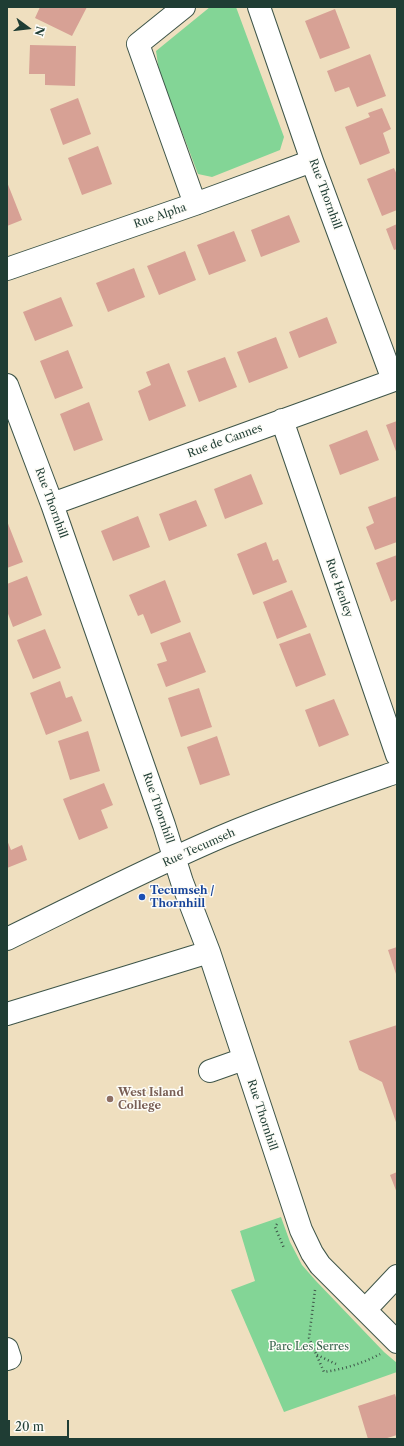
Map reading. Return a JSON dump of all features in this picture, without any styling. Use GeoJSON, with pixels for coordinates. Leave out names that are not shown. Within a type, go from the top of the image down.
{"type":"FeatureCollection","features":[{"type":"Feature","properties":{"kind":"street"},"geometry":{"type":"LineString","coordinates":[[184,7],[138,44],[195,204]]}},
{"type":"Feature","properties":{"kind":"street","name":"Rue Thornhill"},"geometry":{"type":"LineString","coordinates":[[259,7],[312,161],[395,380]]}},
{"type":"Feature","properties":{"kind":"street","name":"Rue Alpha"},"geometry":{"type":"LineString","coordinates":[[7,269],[195,204],[312,161]]}},
{"type":"Feature","properties":{"kind":"street","name":"Rue de Cannes"},"geometry":{"type":"LineString","coordinates":[[52,504],[395,380]]}},
{"type":"Feature","properties":{"kind":"street","name":"Rue Thornhill"},"geometry":{"type":"LineString","coordinates":[[7,385],[52,504],[209,952],[296,1216],[315,1258],[365,1310],[390,1347]]}},
{"type":"Feature","properties":{"kind":"street","name":"Rue Henley"},"geometry":{"type":"LineString","coordinates":[[282,420],[397,755]]}},
{"type":"Feature","properties":{"kind":"street","name":"Rue Tecumseh"},"geometry":{"type":"LineString","coordinates":[[7,939],[222,836],[296,807],[397,772]]}},
{"type":"Feature","properties":{"kind":"street"},"geometry":{"type":"LineString","coordinates":[[7,1014],[209,952]]}},
{"type":"Feature","properties":{"kind":"street"},"geometry":{"type":"LineString","coordinates":[[210,1071],[244,1059]]}},
{"type":"Feature","properties":{"kind":"street"},"geometry":{"type":"LineString","coordinates":[[365,1310],[397,1276]]}},
{"type":"Feature","properties":{"kind":"street"},"geometry":{"type":"LineString","coordinates":[[7,1349],[10,1358],[7,1359]]}},
{"type":"Feature","properties":{"kind":"path"},"geometry":{"type":"LineString","coordinates":[[315,1288],[309,1338],[324,1372],[358,1364],[390,1347]]}},
{"type":"Feature","properties":{"kind":"path"},"geometry":{"type":"LineString","coordinates":[[316,1355],[336,1364]]}},
{"type":"Feature","properties":{"kind":"green space"},"geometry":{"type":"Polygon","coordinates":[[[210,7],[236,7],[284,137],[280,150],[212,177],[198,174],[159,71],[156,51],[210,7]]]}},
{"type":"Feature","properties":{"kind":"green space","name":"Parc Les Serres"},"geometry":{"type":"Polygon","coordinates":[[[281,1217],[290,1242],[302,1265],[384,1352],[397,1363],[397,1372],[284,1412],[231,1290],[255,1281],[240,1231],[281,1217]]]}},
{"type":"Feature","properties":{"kind":"building"},"geometry":{"type":"Polygon","coordinates":[[[40,7],[87,7],[72,36],[35,18],[40,7]]]}},
{"type":"Feature","properties":{"kind":"building"},"geometry":{"type":"Polygon","coordinates":[[[335,9],[350,48],[320,59],[305,21],[335,9]]]}},
{"type":"Feature","properties":{"kind":"building"},"geometry":{"type":"Polygon","coordinates":[[[30,45],[76,46],[75,86],[45,85],[45,74],[29,74],[30,45]]]}},
{"type":"Feature","properties":{"kind":"building"},"geometry":{"type":"Polygon","coordinates":[[[370,54],[386,96],[357,107],[349,87],[335,92],[327,71],[370,54]]]}},
{"type":"Feature","properties":{"kind":"building"},"geometry":{"type":"Polygon","coordinates":[[[78,98],[91,134],[63,145],[50,109],[78,98]]]}},
{"type":"Feature","properties":{"kind":"building"},"geometry":{"type":"Polygon","coordinates":[[[382,108],[391,129],[383,133],[390,153],[360,165],[345,127],[370,117],[368,113],[382,108]]]}},
{"type":"Feature","properties":{"kind":"building"},"geometry":{"type":"Polygon","coordinates":[[[98,146],[112,184],[82,195],[68,158],[98,146]]]}},
{"type":"Feature","properties":{"kind":"building"},"geometry":{"type":"Polygon","coordinates":[[[394,168],[397,175],[397,210],[382,216],[367,179],[394,168]]]}},
{"type":"Feature","properties":{"kind":"building"},"geometry":{"type":"Polygon","coordinates":[[[7,182],[22,220],[7,226],[7,182]]]}},
{"type":"Feature","properties":{"kind":"building"},"geometry":{"type":"Polygon","coordinates":[[[289,215],[300,242],[261,257],[251,230],[289,215]]]}},
{"type":"Feature","properties":{"kind":"building"},"geometry":{"type":"Polygon","coordinates":[[[397,224],[397,249],[394,250],[386,229],[397,224]]]}},
{"type":"Feature","properties":{"kind":"building"},"geometry":{"type":"Polygon","coordinates":[[[234,231],[246,261],[209,275],[197,245],[234,231]]]}},
{"type":"Feature","properties":{"kind":"building"},"geometry":{"type":"Polygon","coordinates":[[[185,251],[196,280],[159,295],[147,266],[185,251]]]}},
{"type":"Feature","properties":{"kind":"building"},"geometry":{"type":"Polygon","coordinates":[[[134,268],[145,297],[108,312],[96,283],[134,268]]]}},
{"type":"Feature","properties":{"kind":"building"},"geometry":{"type":"Polygon","coordinates":[[[61,297],[73,326],[35,341],[23,312],[61,297]]]}},
{"type":"Feature","properties":{"kind":"building"},"geometry":{"type":"Polygon","coordinates":[[[327,317],[337,343],[299,358],[289,332],[327,317]]]}},
{"type":"Feature","properties":{"kind":"building"},"geometry":{"type":"Polygon","coordinates":[[[276,337],[288,368],[249,383],[237,352],[276,337]]]}},
{"type":"Feature","properties":{"kind":"building"},"geometry":{"type":"Polygon","coordinates":[[[68,350],[83,388],[55,399],[40,361],[68,350]]]}},
{"type":"Feature","properties":{"kind":"building"},"geometry":{"type":"Polygon","coordinates":[[[225,357],[237,387],[199,402],[187,371],[225,357]]]}},
{"type":"Feature","properties":{"kind":"building"},"geometry":{"type":"Polygon","coordinates":[[[169,363],[186,406],[149,421],[138,391],[151,385],[146,372],[169,363]]]}},
{"type":"Feature","properties":{"kind":"building"},"geometry":{"type":"Polygon","coordinates":[[[89,402],[103,440],[74,451],[60,414],[89,402]]]}},
{"type":"Feature","properties":{"kind":"building"},"geometry":{"type":"Polygon","coordinates":[[[397,421],[397,454],[386,425],[397,421]]]}},
{"type":"Feature","properties":{"kind":"building"},"geometry":{"type":"Polygon","coordinates":[[[367,430],[379,460],[340,475],[329,445],[367,430]]]}},
{"type":"Feature","properties":{"kind":"building"},"geometry":{"type":"Polygon","coordinates":[[[251,474],[263,504],[225,519],[214,489],[251,474]]]}},
{"type":"Feature","properties":{"kind":"building"},"geometry":{"type":"Polygon","coordinates":[[[397,496],[397,542],[375,550],[366,527],[374,523],[368,507],[397,496]]]}},
{"type":"Feature","properties":{"kind":"building"},"geometry":{"type":"Polygon","coordinates":[[[196,500],[207,526],[169,541],[159,514],[196,500]]]}},
{"type":"Feature","properties":{"kind":"building"},"geometry":{"type":"Polygon","coordinates":[[[138,516],[150,547],[113,561],[101,531],[138,516]]]}},
{"type":"Feature","properties":{"kind":"building"},"geometry":{"type":"Polygon","coordinates":[[[7,521],[23,562],[7,568],[7,521]]]}},
{"type":"Feature","properties":{"kind":"building"},"geometry":{"type":"Polygon","coordinates":[[[266,542],[273,561],[278,559],[287,582],[253,595],[237,554],[266,542]]]}},
{"type":"Feature","properties":{"kind":"building"},"geometry":{"type":"Polygon","coordinates":[[[397,555],[397,599],[391,602],[376,563],[397,555]]]}},
{"type":"Feature","properties":{"kind":"building"},"geometry":{"type":"Polygon","coordinates":[[[27,576],[42,615],[13,627],[7,611],[7,584],[27,576]]]}},
{"type":"Feature","properties":{"kind":"building"},"geometry":{"type":"Polygon","coordinates":[[[165,580],[181,622],[151,634],[143,614],[138,616],[129,595],[165,580]]]}},
{"type":"Feature","properties":{"kind":"building"},"geometry":{"type":"Polygon","coordinates":[[[292,590],[307,627],[277,639],[263,602],[292,590]]]}},
{"type":"Feature","properties":{"kind":"building"},"geometry":{"type":"Polygon","coordinates":[[[45,629],[61,668],[33,679],[17,640],[45,629]]]}},
{"type":"Feature","properties":{"kind":"building"},"geometry":{"type":"Polygon","coordinates":[[[190,632],[206,672],[166,687],[157,664],[167,661],[160,643],[190,632]]]}},
{"type":"Feature","properties":{"kind":"building"},"geometry":{"type":"Polygon","coordinates":[[[310,633],[326,675],[296,687],[279,644],[310,633]]]}},
{"type":"Feature","properties":{"kind":"building"},"geometry":{"type":"Polygon","coordinates":[[[60,681],[66,698],[72,696],[82,721],[46,735],[30,693],[60,681]]]}},
{"type":"Feature","properties":{"kind":"building"},"geometry":{"type":"Polygon","coordinates":[[[199,688],[212,727],[181,737],[168,698],[199,688]]]}},
{"type":"Feature","properties":{"kind":"building"},"geometry":{"type":"Polygon","coordinates":[[[334,699],[349,735],[319,747],[305,710],[334,699]]]}},
{"type":"Feature","properties":{"kind":"building"},"geometry":{"type":"Polygon","coordinates":[[[88,731],[100,771],[70,780],[58,741],[88,731]]]}},
{"type":"Feature","properties":{"kind":"building"},"geometry":{"type":"Polygon","coordinates":[[[217,736],[230,775],[200,785],[187,747],[217,736]]]}},
{"type":"Feature","properties":{"kind":"building"},"geometry":{"type":"Polygon","coordinates":[[[104,783],[113,805],[101,810],[108,828],[79,840],[63,799],[104,783]]]}},
{"type":"Feature","properties":{"kind":"building"},"geometry":{"type":"Polygon","coordinates":[[[7,840],[11,850],[22,845],[27,860],[7,868],[7,840]]]}},
{"type":"Feature","properties":{"kind":"building"},"geometry":{"type":"Polygon","coordinates":[[[397,947],[397,977],[388,950],[397,947]]]}},
{"type":"Feature","properties":{"kind":"building"},"geometry":{"type":"Polygon","coordinates":[[[397,1025],[397,1125],[382,1082],[359,1070],[349,1041],[397,1025]]]}},
{"type":"Feature","properties":{"kind":"building"},"geometry":{"type":"Polygon","coordinates":[[[397,1172],[397,1193],[390,1175],[397,1172]]]}},
{"type":"Feature","properties":{"kind":"building"},"geometry":{"type":"Polygon","coordinates":[[[395,1394],[397,1401],[397,1435],[384,1439],[368,1439],[358,1406],[395,1394]]]}},
{"type":"Feature","properties":{"kind":"place","name":"Tecumseh / Thornhill"},"geometry":{"type":"Point","coordinates":[142,897]}},
{"type":"Feature","properties":{"kind":"place","name":"West Island College"},"geometry":{"type":"Point","coordinates":[110,1099]}}]}
